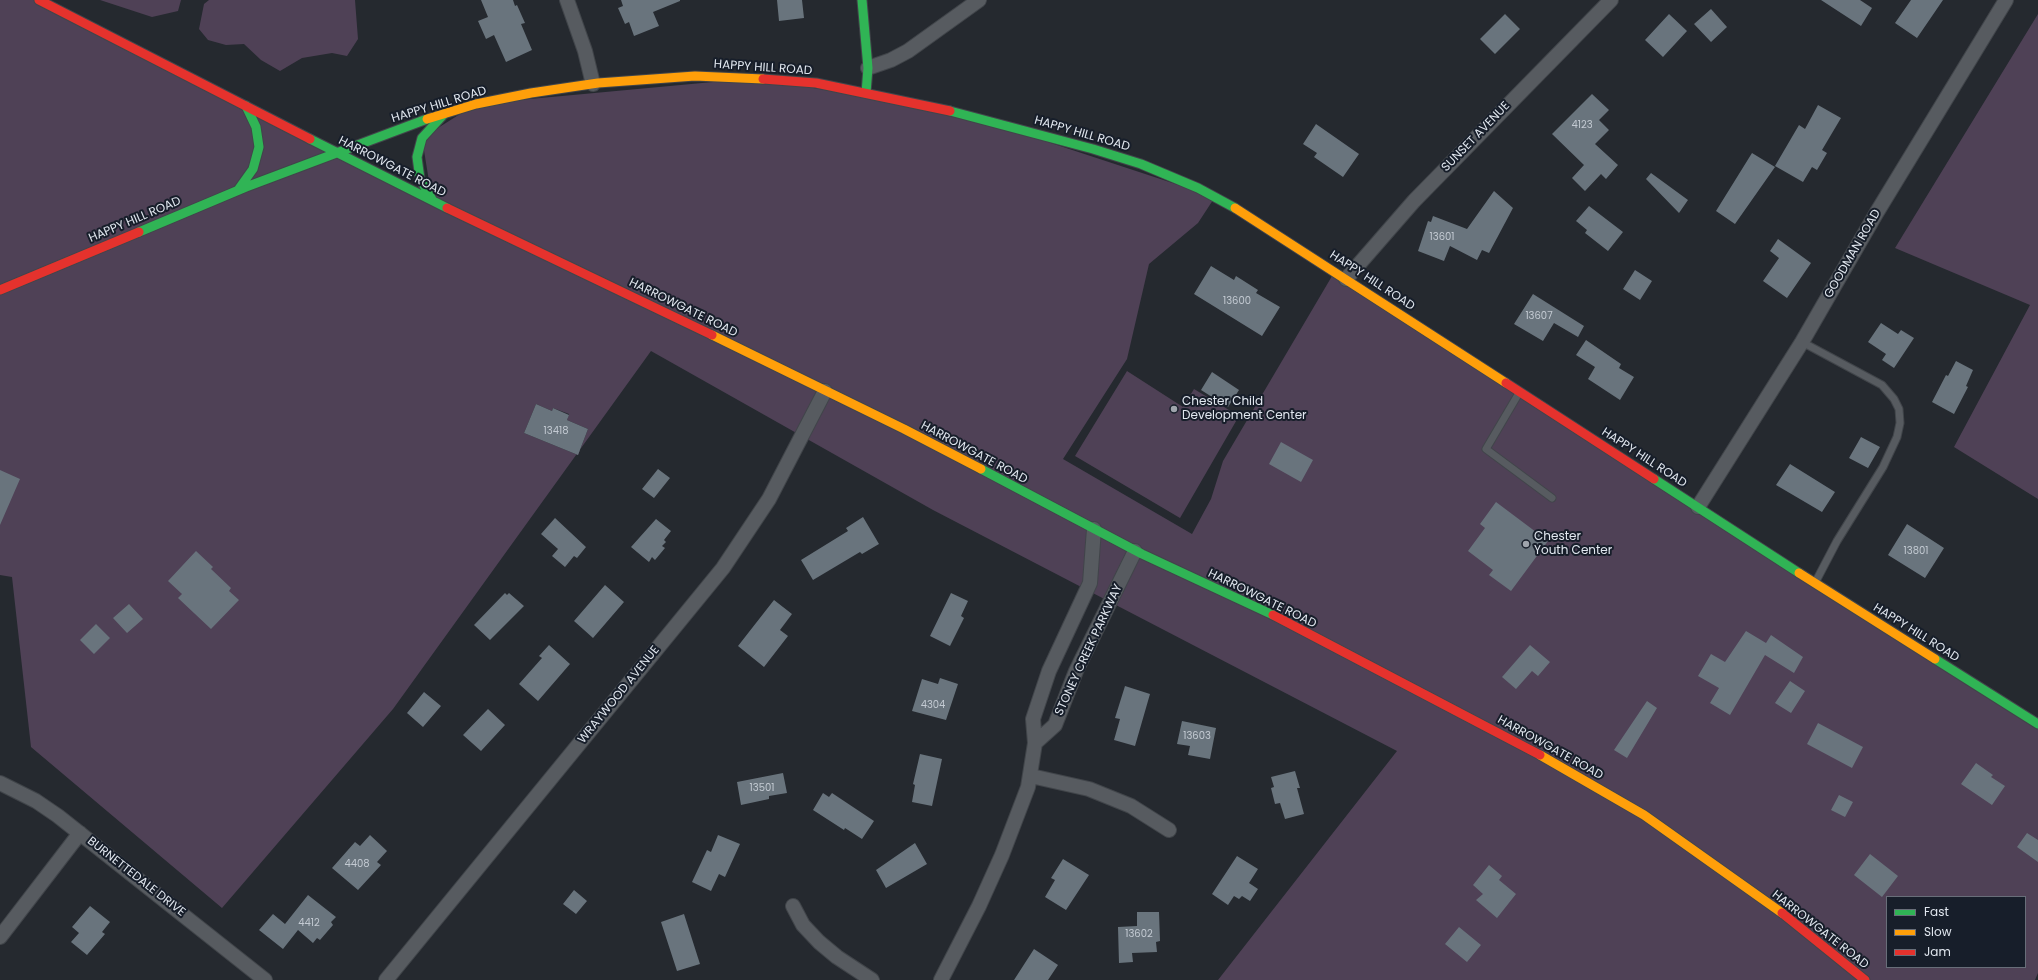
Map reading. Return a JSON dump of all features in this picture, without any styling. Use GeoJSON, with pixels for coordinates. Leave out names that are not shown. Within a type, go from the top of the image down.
{"type":"FeatureCollection","features":[{"type":"Feature","properties":{"kind":"street","name":"HARROWGATE ROAD"},"geometry":{"type":"LineString","coordinates":[[39,0],[432,201],[904,429],[1135,550],[1276,617],[1526,747],[1644,815],[1701,854],[1794,922],[1865,980]]}},
{"type":"Feature","properties":{"kind":"street"},"geometry":{"type":"LineString","coordinates":[[567,0],[585,51],[593,84]]}},
{"type":"Feature","properties":{"kind":"street"},"geometry":{"type":"LineString","coordinates":[[862,0],[868,68],[866,93]]}},
{"type":"Feature","properties":{"kind":"street"},"geometry":{"type":"LineString","coordinates":[[868,68],[891,60],[908,51],[979,0]]}},
{"type":"Feature","properties":{"kind":"street","name":"SUNSET AVENUE"},"geometry":{"type":"LineString","coordinates":[[1346,279],[1414,201],[1611,0]]}},
{"type":"Feature","properties":{"kind":"street","name":"GOODMAN ROAD"},"geometry":{"type":"LineString","coordinates":[[1698,507],[1802,342],[1877,212],[2006,0]]}},
{"type":"Feature","properties":{"kind":"street","name":"HAPPY HILL ROAD"},"geometry":{"type":"LineString","coordinates":[[0,290],[238,190],[476,104],[531,93],[593,84],[635,79],[695,76],[756,78],[816,83],[866,93],[970,116],[1093,149],[1141,164],[1198,188],[1234,207],[1815,583],[2038,724]]}},
{"type":"Feature","properties":{"kind":"street"},"geometry":{"type":"LineString","coordinates":[[238,190],[253,169],[259,147],[256,127],[246,106]]}},
{"type":"Feature","properties":{"kind":"street"},"geometry":{"type":"LineString","coordinates":[[432,201],[420,179],[417,157],[422,138],[445,114]]}},
{"type":"Feature","properties":{"kind":"street","name":"WRAYWOOD AVENUE"},"geometry":{"type":"LineString","coordinates":[[386,980],[723,568],[769,499],[825,391]]}},
{"type":"Feature","properties":{"kind":"street","name":"STONEY CREEK PARKWAY"},"geometry":{"type":"LineString","coordinates":[[940,980],[979,906],[1002,856],[1028,787],[1035,744],[1033,719],[1049,671],[1090,583],[1094,529]]}},
{"type":"Feature","properties":{"kind":"street","name":"STONEY CREEK PARKWAY"},"geometry":{"type":"LineString","coordinates":[[1035,744],[1054,725],[1076,671],[1135,550]]}},
{"type":"Feature","properties":{"kind":"street"},"geometry":{"type":"LineString","coordinates":[[1031,776],[1089,789],[1131,806],[1169,830]]}},
{"type":"Feature","properties":{"kind":"street","name":"BURNETTEDALE DRIVE"},"geometry":{"type":"LineString","coordinates":[[0,783],[36,801],[80,833],[265,980]]}},
{"type":"Feature","properties":{"kind":"street"},"geometry":{"type":"LineString","coordinates":[[0,937],[80,833]]}},
{"type":"Feature","properties":{"kind":"street"},"geometry":{"type":"LineString","coordinates":[[792,906],[803,925],[819,942],[837,957],[872,980]]}},
{"type":"Feature","properties":{"kind":"lane"},"geometry":{"type":"LineString","coordinates":[[1802,342],[1882,385],[1894,398],[1898,409],[1900,423],[1897,436],[1884,467],[1837,541],[1815,583]]}},
{"type":"Feature","properties":{"kind":"lane"},"geometry":{"type":"LineString","coordinates":[[1520,392],[1486,449],[1552,498]]}},
{"type":"Feature","properties":{"kind":"shaded area"},"geometry":{"type":"Polygon","coordinates":[[[0,0],[39,0],[432,200],[422,138],[476,104],[756,78],[963,114],[1215,197],[1198,223],[1149,264],[1127,359],[1063,459],[1192,534],[1211,499],[1223,461],[1335,271],[2038,724],[2038,973],[2035,980],[1218,980],[1397,751],[933,510],[651,351],[580,449],[588,429],[567,420],[569,414],[553,408],[552,411],[536,404],[524,433],[576,454],[393,709],[222,908],[31,747],[12,577],[0,575],[0,0]]]}},
{"type":"Feature","properties":{"kind":"shaded area"},"geometry":{"type":"Polygon","coordinates":[[[100,0],[181,0],[178,11],[152,17],[100,0]]]}},
{"type":"Feature","properties":{"kind":"shaded area"},"geometry":{"type":"Polygon","coordinates":[[[209,0],[355,0],[358,39],[347,56],[332,53],[302,58],[280,71],[261,60],[244,44],[226,45],[208,40],[199,29],[204,4],[209,0]]]}},
{"type":"Feature","properties":{"kind":"shaded area"},"geometry":{"type":"Polygon","coordinates":[[[2038,14],[2038,499],[1954,447],[2030,305],[1895,248],[2038,14]]]}},
{"type":"Feature","properties":{"kind":"shaded area"},"geometry":{"type":"Polygon","coordinates":[[[1127,371],[1183,407],[1194,389],[1239,416],[1180,518],[1075,456],[1127,371]]]}},
{"type":"Feature","properties":{"kind":"building"},"geometry":{"type":"Polygon","coordinates":[[[481,0],[513,0],[515,6],[517,5],[525,23],[521,24],[532,50],[506,62],[494,35],[486,39],[478,21],[488,17],[481,0]]]}},
{"type":"Feature","properties":{"kind":"building"},"geometry":{"type":"Polygon","coordinates":[[[621,0],[680,1],[653,12],[659,26],[634,36],[629,22],[625,24],[618,8],[623,6],[621,0]]]}},
{"type":"Feature","properties":{"kind":"building"},"geometry":{"type":"Polygon","coordinates":[[[777,0],[802,0],[804,18],[779,21],[777,0]]]}},
{"type":"Feature","properties":{"kind":"building"},"geometry":{"type":"Polygon","coordinates":[[[1821,0],[1860,0],[1872,8],[1861,26],[1821,0]]]}},
{"type":"Feature","properties":{"kind":"building"},"geometry":{"type":"Polygon","coordinates":[[[1911,0],[1943,0],[1917,38],[1895,23],[1911,0]]]}},
{"type":"Feature","properties":{"kind":"building"},"geometry":{"type":"Polygon","coordinates":[[[1711,9],[1727,27],[1711,42],[1694,24],[1711,9]]]}},
{"type":"Feature","properties":{"kind":"building"},"geometry":{"type":"Polygon","coordinates":[[[1505,14],[1520,29],[1495,54],[1480,39],[1505,14]]]}},
{"type":"Feature","properties":{"kind":"building"},"geometry":{"type":"Polygon","coordinates":[[[1669,14],[1687,31],[1663,57],[1645,40],[1669,14]]]}},
{"type":"Feature","properties":{"kind":"building"},"geometry":{"type":"Polygon","coordinates":[[[1592,94],[1609,110],[1599,120],[1609,130],[1595,144],[1618,165],[1606,179],[1601,174],[1585,191],[1572,178],[1584,165],[1552,134],[1592,94]]]}},
{"type":"Feature","properties":{"kind":"building"},"geometry":{"type":"Polygon","coordinates":[[[1818,105],[1841,118],[1822,150],[1827,153],[1817,170],[1812,167],[1803,182],[1775,166],[1799,125],[1805,129],[1818,105]]]}},
{"type":"Feature","properties":{"kind":"building"},"geometry":{"type":"Polygon","coordinates":[[[1316,124],[1359,154],[1343,177],[1314,157],[1317,153],[1303,144],[1316,124]]]}},
{"type":"Feature","properties":{"kind":"building"},"geometry":{"type":"Polygon","coordinates":[[[1752,153],[1775,167],[1735,224],[1716,211],[1752,153]]]}},
{"type":"Feature","properties":{"kind":"building"},"geometry":{"type":"Polygon","coordinates":[[[1651,173],[1688,200],[1679,213],[1646,179],[1651,173]]]}},
{"type":"Feature","properties":{"kind":"building"},"geometry":{"type":"Polygon","coordinates":[[[1494,191],[1513,208],[1489,253],[1482,250],[1477,260],[1450,246],[1444,261],[1418,251],[1428,221],[1431,222],[1433,216],[1467,229],[1494,191]]]}},
{"type":"Feature","properties":{"kind":"building"},"geometry":{"type":"Polygon","coordinates":[[[1589,206],[1623,232],[1608,251],[1585,233],[1587,230],[1576,221],[1589,206]]]}},
{"type":"Feature","properties":{"kind":"building"},"geometry":{"type":"Polygon","coordinates":[[[1778,239],[1811,263],[1787,298],[1763,281],[1779,258],[1770,251],[1778,239]]]}},
{"type":"Feature","properties":{"kind":"building"},"geometry":{"type":"Polygon","coordinates":[[[1211,266],[1234,280],[1236,276],[1258,290],[1256,293],[1280,307],[1262,336],[1194,294],[1211,266]]]}},
{"type":"Feature","properties":{"kind":"building"},"geometry":{"type":"Polygon","coordinates":[[[1635,270],[1652,281],[1640,300],[1623,289],[1635,270]]]}},
{"type":"Feature","properties":{"kind":"building"},"geometry":{"type":"Polygon","coordinates":[[[1533,294],[1584,326],[1578,337],[1554,323],[1543,341],[1514,324],[1533,294]]]}},
{"type":"Feature","properties":{"kind":"building"},"geometry":{"type":"Polygon","coordinates":[[[1881,323],[1898,334],[1901,330],[1914,338],[1894,368],[1882,360],[1886,354],[1868,342],[1881,323]]]}},
{"type":"Feature","properties":{"kind":"building"},"geometry":{"type":"Polygon","coordinates":[[[1586,340],[1621,364],[1619,368],[1634,377],[1620,400],[1588,379],[1595,367],[1576,355],[1586,340]]]}},
{"type":"Feature","properties":{"kind":"building"},"geometry":{"type":"Polygon","coordinates":[[[1956,361],[1973,370],[1966,386],[1968,387],[1954,414],[1932,402],[1946,375],[1948,376],[1956,361]]]}},
{"type":"Feature","properties":{"kind":"building"},"geometry":{"type":"Polygon","coordinates":[[[1212,372],[1239,390],[1228,407],[1201,390],[1212,372]]]}},
{"type":"Feature","properties":{"kind":"building"},"geometry":{"type":"Polygon","coordinates":[[[536,404],[552,411],[553,408],[569,415],[567,420],[588,429],[578,455],[524,433],[536,404]]]}},
{"type":"Feature","properties":{"kind":"building"},"geometry":{"type":"Polygon","coordinates":[[[1861,437],[1880,447],[1868,468],[1849,458],[1861,437]]]}},
{"type":"Feature","properties":{"kind":"building"},"geometry":{"type":"Polygon","coordinates":[[[1281,442],[1313,460],[1301,482],[1269,464],[1281,442]]]}},
{"type":"Feature","properties":{"kind":"building"},"geometry":{"type":"Polygon","coordinates":[[[1790,464],[1835,492],[1822,512],[1776,485],[1790,464]]]}},
{"type":"Feature","properties":{"kind":"building"},"geometry":{"type":"Polygon","coordinates":[[[658,469],[670,478],[654,498],[642,489],[658,469]]]}},
{"type":"Feature","properties":{"kind":"building"},"geometry":{"type":"Polygon","coordinates":[[[0,470],[20,479],[0,525],[0,470]]]}},
{"type":"Feature","properties":{"kind":"building","name":"Chester Youth Center"},"geometry":{"type":"Polygon","coordinates":[[[1496,502],[1548,541],[1511,591],[1489,575],[1493,570],[1468,551],[1485,528],[1480,524],[1496,502]]]}},
{"type":"Feature","properties":{"kind":"building"},"geometry":{"type":"Polygon","coordinates":[[[863,517],[879,544],[862,554],[860,552],[813,580],[801,560],[848,531],[846,528],[863,517]]]}},
{"type":"Feature","properties":{"kind":"building"},"geometry":{"type":"Polygon","coordinates":[[[555,518],[586,547],[577,558],[574,556],[565,567],[552,556],[558,549],[541,534],[555,518]]]}},
{"type":"Feature","properties":{"kind":"building"},"geometry":{"type":"Polygon","coordinates":[[[656,519],[671,531],[664,540],[666,542],[662,546],[665,548],[655,560],[652,557],[649,562],[631,547],[656,519]]]}},
{"type":"Feature","properties":{"kind":"building"},"geometry":{"type":"Polygon","coordinates":[[[1907,524],[1944,548],[1925,578],[1888,555],[1907,524]]]}},
{"type":"Feature","properties":{"kind":"building"},"geometry":{"type":"Polygon","coordinates":[[[196,551],[213,567],[211,569],[231,588],[229,591],[239,600],[211,629],[178,598],[182,594],[168,581],[196,551]]]}},
{"type":"Feature","properties":{"kind":"building"},"geometry":{"type":"Polygon","coordinates":[[[605,585],[624,602],[593,638],[574,621],[605,585]]]}},
{"type":"Feature","properties":{"kind":"building"},"geometry":{"type":"Polygon","coordinates":[[[505,593],[507,595],[509,593],[524,606],[490,640],[474,625],[505,593]]]}},
{"type":"Feature","properties":{"kind":"building"},"geometry":{"type":"Polygon","coordinates":[[[951,593],[968,601],[961,616],[964,618],[950,646],[930,636],[951,593]]]}},
{"type":"Feature","properties":{"kind":"building"},"geometry":{"type":"Polygon","coordinates":[[[774,600],[792,614],[780,630],[788,636],[764,667],[738,646],[774,600]]]}},
{"type":"Feature","properties":{"kind":"building"},"geometry":{"type":"Polygon","coordinates":[[[129,604],[143,619],[127,633],[113,618],[129,604]]]}},
{"type":"Feature","properties":{"kind":"building"},"geometry":{"type":"Polygon","coordinates":[[[96,624],[110,638],[94,654],[80,640],[96,624]]]}},
{"type":"Feature","properties":{"kind":"building"},"geometry":{"type":"Polygon","coordinates":[[[1746,631],[1766,643],[1771,635],[1803,657],[1794,673],[1765,655],[1730,715],[1710,703],[1719,688],[1698,676],[1711,654],[1725,662],[1746,631]]]}},
{"type":"Feature","properties":{"kind":"building"},"geometry":{"type":"Polygon","coordinates":[[[549,645],[570,664],[538,701],[519,684],[542,658],[539,656],[549,645]]]}},
{"type":"Feature","properties":{"kind":"building"},"geometry":{"type":"Polygon","coordinates":[[[1530,645],[1550,662],[1538,676],[1532,671],[1516,689],[1502,677],[1530,645]]]}},
{"type":"Feature","properties":{"kind":"building"},"geometry":{"type":"Polygon","coordinates":[[[940,678],[958,684],[946,720],[912,711],[922,679],[938,684],[940,678]]]}},
{"type":"Feature","properties":{"kind":"building"},"geometry":{"type":"Polygon","coordinates":[[[1790,681],[1805,691],[1791,713],[1775,703],[1790,681]]]}},
{"type":"Feature","properties":{"kind":"building"},"geometry":{"type":"Polygon","coordinates":[[[1125,686],[1150,694],[1135,746],[1114,740],[1120,719],[1115,718],[1125,686]]]}},
{"type":"Feature","properties":{"kind":"building"},"geometry":{"type":"Polygon","coordinates":[[[424,692],[441,706],[423,727],[407,713],[424,692]]]}},
{"type":"Feature","properties":{"kind":"building"},"geometry":{"type":"Polygon","coordinates":[[[1647,701],[1657,708],[1627,758],[1614,750],[1647,701]]]}},
{"type":"Feature","properties":{"kind":"building"},"geometry":{"type":"Polygon","coordinates":[[[488,709],[505,725],[481,751],[463,735],[488,709]]]}},
{"type":"Feature","properties":{"kind":"building"},"geometry":{"type":"Polygon","coordinates":[[[1182,721],[1216,728],[1210,759],[1188,755],[1190,746],[1177,744],[1182,721]]]}},
{"type":"Feature","properties":{"kind":"building"},"geometry":{"type":"Polygon","coordinates":[[[1818,723],[1863,747],[1852,768],[1807,744],[1818,723]]]}},
{"type":"Feature","properties":{"kind":"building"},"geometry":{"type":"Polygon","coordinates":[[[920,754],[942,759],[932,806],[912,802],[915,785],[913,784],[920,754]]]}},
{"type":"Feature","properties":{"kind":"building"},"geometry":{"type":"Polygon","coordinates":[[[1976,763],[1993,775],[1991,777],[2005,786],[1992,805],[1961,784],[1976,763]]]}},
{"type":"Feature","properties":{"kind":"building"},"geometry":{"type":"Polygon","coordinates":[[[1295,771],[1300,788],[1297,788],[1304,814],[1285,819],[1280,803],[1275,804],[1271,788],[1274,787],[1271,777],[1295,771]]]}},
{"type":"Feature","properties":{"kind":"building"},"geometry":{"type":"Polygon","coordinates":[[[783,773],[787,793],[769,796],[769,799],[741,805],[737,782],[783,773]]]}},
{"type":"Feature","properties":{"kind":"building"},"geometry":{"type":"Polygon","coordinates":[[[823,793],[829,797],[832,793],[874,821],[862,839],[845,828],[844,830],[813,810],[823,793]]]}},
{"type":"Feature","properties":{"kind":"building"},"geometry":{"type":"Polygon","coordinates":[[[1839,795],[1853,802],[1845,817],[1831,810],[1839,795]]]}},
{"type":"Feature","properties":{"kind":"building"},"geometry":{"type":"Polygon","coordinates":[[[2027,833],[2038,840],[2038,862],[2017,847],[2027,833]]]}},
{"type":"Feature","properties":{"kind":"building"},"geometry":{"type":"Polygon","coordinates":[[[370,835],[387,851],[377,862],[381,865],[358,890],[332,868],[355,842],[360,846],[370,835]]]}},
{"type":"Feature","properties":{"kind":"building"},"geometry":{"type":"Polygon","coordinates":[[[718,835],[740,844],[725,877],[719,874],[711,891],[692,882],[707,850],[711,852],[718,835]]]}},
{"type":"Feature","properties":{"kind":"building"},"geometry":{"type":"Polygon","coordinates":[[[915,843],[927,864],[886,888],[876,870],[915,843]]]}},
{"type":"Feature","properties":{"kind":"building"},"geometry":{"type":"Polygon","coordinates":[[[1870,854],[1898,876],[1882,897],[1854,875],[1870,854]]]}},
{"type":"Feature","properties":{"kind":"building"},"geometry":{"type":"Polygon","coordinates":[[[1237,856],[1258,869],[1249,883],[1258,889],[1250,901],[1242,896],[1239,899],[1234,896],[1228,905],[1212,894],[1237,856]]]}},
{"type":"Feature","properties":{"kind":"building"},"geometry":{"type":"Polygon","coordinates":[[[1063,859],[1089,875],[1066,910],[1045,897],[1055,880],[1051,878],[1063,859]]]}},
{"type":"Feature","properties":{"kind":"building"},"geometry":{"type":"Polygon","coordinates":[[[1489,865],[1502,876],[1499,880],[1516,894],[1497,918],[1476,900],[1483,894],[1473,885],[1489,865]]]}},
{"type":"Feature","properties":{"kind":"building"},"geometry":{"type":"Polygon","coordinates":[[[574,890],[587,901],[576,914],[563,904],[574,890]]]}},
{"type":"Feature","properties":{"kind":"building"},"geometry":{"type":"Polygon","coordinates":[[[308,895],[336,917],[331,922],[333,925],[320,940],[317,938],[313,943],[298,930],[283,949],[259,930],[273,914],[285,924],[308,895]]]}},
{"type":"Feature","properties":{"kind":"building"},"geometry":{"type":"Polygon","coordinates":[[[90,906],[110,922],[102,932],[105,934],[87,955],[71,942],[79,933],[72,927],[90,906]]]}},
{"type":"Feature","properties":{"kind":"building"},"geometry":{"type":"Polygon","coordinates":[[[1137,912],[1159,912],[1160,941],[1156,942],[1157,952],[1132,953],[1133,962],[1119,963],[1118,927],[1137,926],[1137,912]]]}},
{"type":"Feature","properties":{"kind":"building"},"geometry":{"type":"Polygon","coordinates":[[[684,914],[700,964],[677,971],[661,922],[684,914]]]}},
{"type":"Feature","properties":{"kind":"building"},"geometry":{"type":"Polygon","coordinates":[[[1459,927],[1481,945],[1467,962],[1445,944],[1459,927]]]}},
{"type":"Feature","properties":{"kind":"building"},"geometry":{"type":"Polygon","coordinates":[[[1034,949],[1058,965],[1048,980],[1014,980],[1034,949]]]}},
{"type":"Feature","properties":{"kind":"traffic: fast"},"geometry":{"type":"LineString","coordinates":[[862,0],[868,68],[866,93]]}},
{"type":"Feature","properties":{"kind":"traffic: fast"},"geometry":{"type":"LineString","coordinates":[[238,190],[253,169],[259,147],[256,127],[246,106]]}},
{"type":"Feature","properties":{"kind":"traffic: fast"},"geometry":{"type":"LineString","coordinates":[[950,111],[1093,149],[1141,164],[1198,188],[1235,208]]}},
{"type":"Feature","properties":{"kind":"traffic: fast"},"geometry":{"type":"LineString","coordinates":[[433,201],[420,179],[417,157],[422,138],[444,114]]}},
{"type":"Feature","properties":{"kind":"traffic: fast"},"geometry":{"type":"LineString","coordinates":[[139,232],[246,187],[427,119]]}},
{"type":"Feature","properties":{"kind":"traffic: fast"},"geometry":{"type":"LineString","coordinates":[[310,139],[447,208]]}},
{"type":"Feature","properties":{"kind":"traffic: fast"},"geometry":{"type":"LineString","coordinates":[[981,469],[1142,554],[1273,615]]}},
{"type":"Feature","properties":{"kind":"traffic: fast"},"geometry":{"type":"LineString","coordinates":[[1654,479],[1799,573]]}},
{"type":"Feature","properties":{"kind":"traffic: fast"},"geometry":{"type":"LineString","coordinates":[[1935,659],[2038,724]]}},
{"type":"Feature","properties":{"kind":"traffic: slow"},"geometry":{"type":"LineString","coordinates":[[427,119],[476,104],[531,93],[598,83],[695,76],[763,79]]}},
{"type":"Feature","properties":{"kind":"traffic: slow"},"geometry":{"type":"LineString","coordinates":[[1235,208],[1506,383]]}},
{"type":"Feature","properties":{"kind":"traffic: slow"},"geometry":{"type":"LineString","coordinates":[[712,335],[904,429],[981,469]]}},
{"type":"Feature","properties":{"kind":"traffic: slow"},"geometry":{"type":"LineString","coordinates":[[1799,573],[1935,659]]}},
{"type":"Feature","properties":{"kind":"traffic: slow"},"geometry":{"type":"LineString","coordinates":[[1540,755],[1644,815],[1782,913]]}},
{"type":"Feature","properties":{"kind":"traffic: jam"},"geometry":{"type":"LineString","coordinates":[[39,0],[310,139]]}},
{"type":"Feature","properties":{"kind":"traffic: jam"},"geometry":{"type":"LineString","coordinates":[[763,79],[816,83],[950,111]]}},
{"type":"Feature","properties":{"kind":"traffic: jam"},"geometry":{"type":"LineString","coordinates":[[447,208],[712,335]]}},
{"type":"Feature","properties":{"kind":"traffic: jam"},"geometry":{"type":"LineString","coordinates":[[0,290],[139,232]]}},
{"type":"Feature","properties":{"kind":"traffic: jam"},"geometry":{"type":"LineString","coordinates":[[1506,383],[1654,479]]}},
{"type":"Feature","properties":{"kind":"traffic: jam"},"geometry":{"type":"LineString","coordinates":[[1273,615],[1540,755]]}},
{"type":"Feature","properties":{"kind":"traffic: jam"},"geometry":{"type":"LineString","coordinates":[[1782,913],[1865,980]]}},
{"type":"Feature","properties":{"kind":"place","name":"Chester Child Development Center"},"geometry":{"type":"Point","coordinates":[1174,409]}},
{"type":"Feature","properties":{"kind":"place","name":"Chester Youth Center"},"geometry":{"type":"Point","coordinates":[1526,544]}}]}
